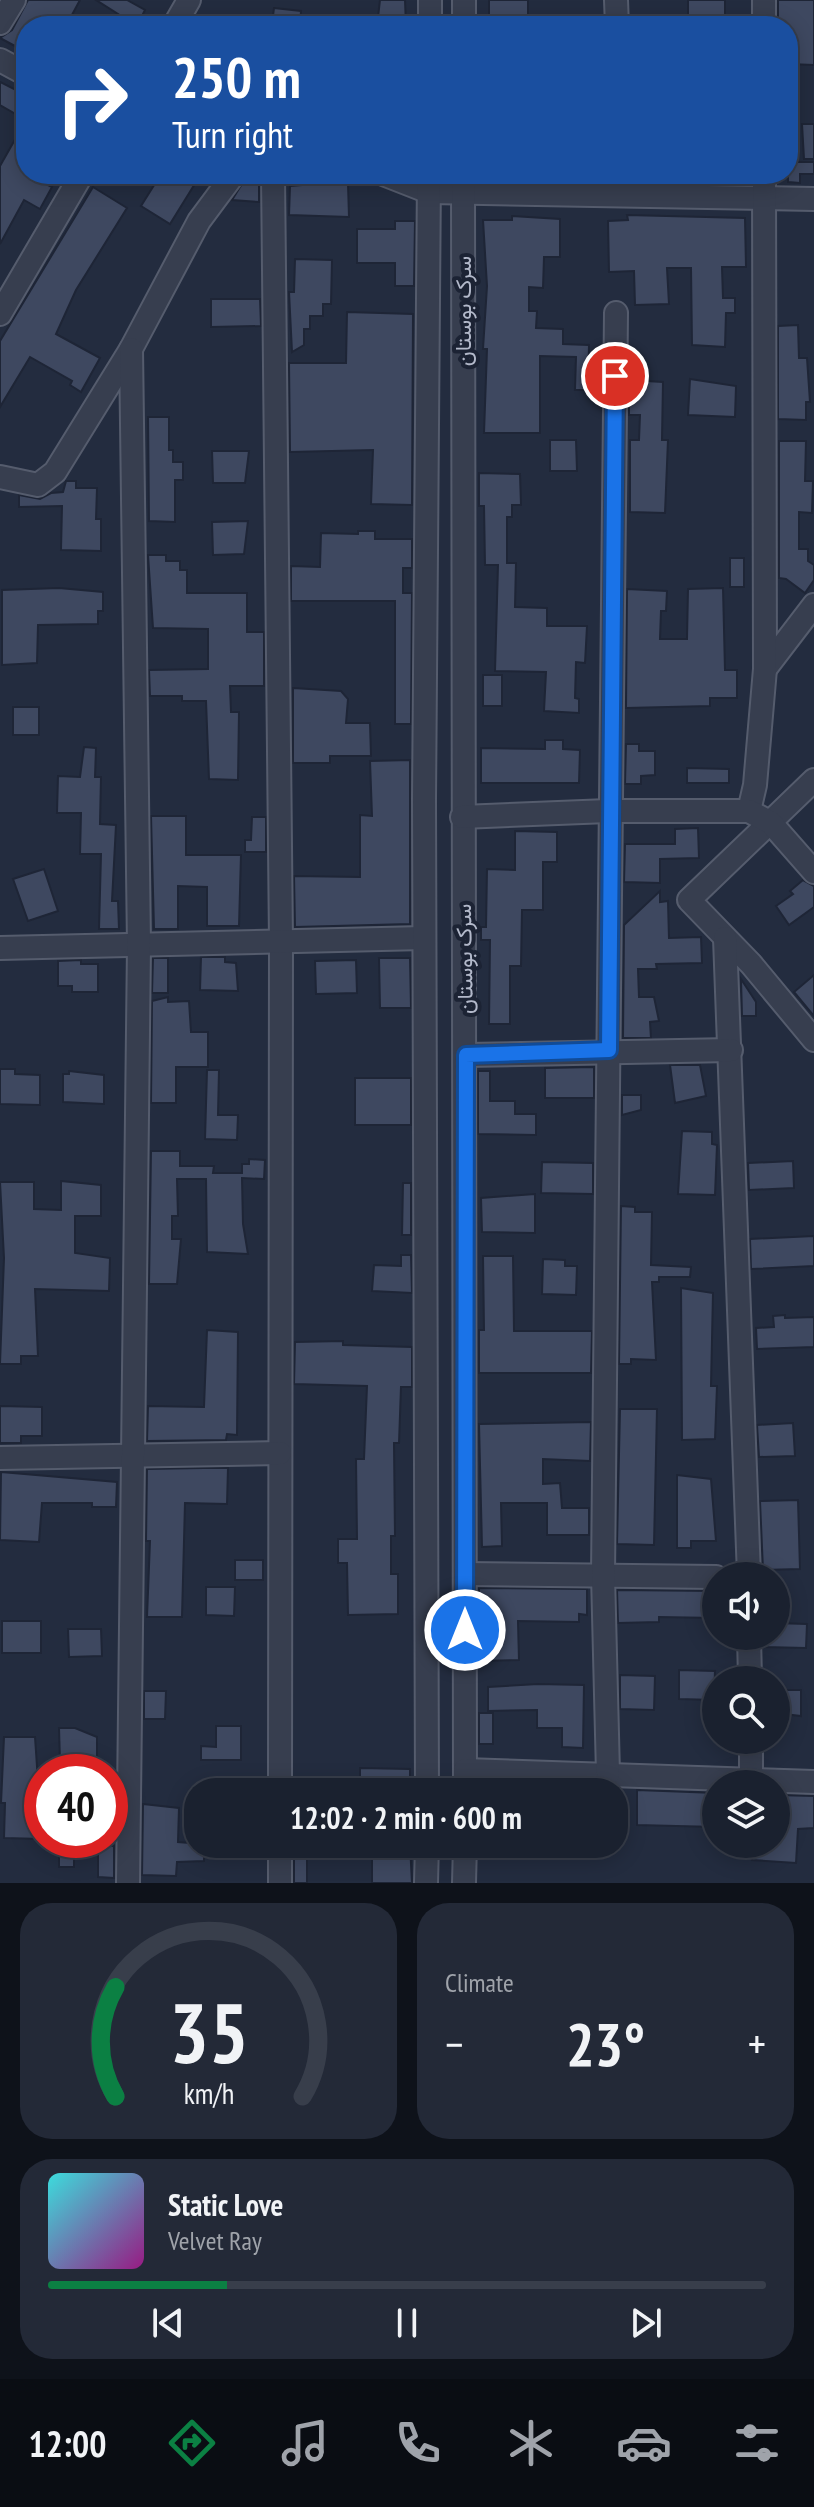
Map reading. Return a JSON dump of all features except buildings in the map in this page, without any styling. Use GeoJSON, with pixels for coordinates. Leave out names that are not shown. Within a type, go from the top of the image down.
{"type":"FeatureCollection","features":[{"type":"Feature","properties":{"kind":"street"},"geometry":{"type":"LineString","coordinates":[[0,23],[14,0]]}},
{"type":"Feature","properties":{"kind":"street"},"geometry":{"type":"LineString","coordinates":[[0,314],[76,184]]}},
{"type":"Feature","properties":{"kind":"street"},"geometry":{"type":"LineString","coordinates":[[0,477],[19,484],[38,485],[55,472],[131,349],[199,221],[227,184]]}},
{"type":"Feature","properties":{"kind":"street"},"geometry":{"type":"LineString","coordinates":[[273,184],[281,942],[280,1778]]}},
{"type":"Feature","properties":{"kind":"street","name":"سرک بوستان"},"geometry":{"type":"LineString","coordinates":[[427,1778],[424,938],[429,184]]}},
{"type":"Feature","properties":{"kind":"street"},"geometry":{"type":"LineString","coordinates":[[463,184],[617,185],[764,198],[814,199]]}},
{"type":"Feature","properties":{"kind":"street","name":"سرک بوستان"},"geometry":{"type":"LineString","coordinates":[[463,184],[465,1778]]}},
{"type":"Feature","properties":{"kind":"street"},"geometry":{"type":"LineString","coordinates":[[749,811],[755,785],[765,669],[764,184]]}},
{"type":"Feature","properties":{"kind":"street"},"geometry":{"type":"LineString","coordinates":[[608,1774],[603,1575],[609,1050],[608,811],[616,313]]}},
{"type":"Feature","properties":{"kind":"street"},"geometry":{"type":"LineString","coordinates":[[128,1883],[136,1457],[139,945],[131,349]]}},
{"type":"Feature","properties":{"kind":"street"},"geometry":{"type":"LineString","coordinates":[[765,669],[814,605]]}},
{"type":"Feature","properties":{"kind":"street"},"geometry":{"type":"LineString","coordinates":[[814,780],[689,900],[814,1040]]}},
{"type":"Feature","properties":{"kind":"street"},"geometry":{"type":"LineString","coordinates":[[462,817],[608,811],[749,811],[771,823],[814,872]]}},
{"type":"Feature","properties":{"kind":"street"},"geometry":{"type":"LineString","coordinates":[[0,948],[424,938]]}},
{"type":"Feature","properties":{"kind":"street"},"geometry":{"type":"LineString","coordinates":[[725,938],[749,1562]]}},
{"type":"Feature","properties":{"kind":"street"},"geometry":{"type":"LineString","coordinates":[[425,973],[463,973]]}},
{"type":"Feature","properties":{"kind":"street"},"geometry":{"type":"LineString","coordinates":[[466,1055],[731,1050]]}},
{"type":"Feature","properties":{"kind":"street"},"geometry":{"type":"LineString","coordinates":[[0,1458],[280,1453]]}},
{"type":"Feature","properties":{"kind":"street"},"geometry":{"type":"LineString","coordinates":[[465,1574],[702,1577]]}},
{"type":"Feature","properties":{"kind":"street"},"geometry":{"type":"LineString","coordinates":[[526,1778],[608,1774],[702,1777]]}},
{"type":"Feature","properties":{"kind":"street"},"geometry":{"type":"LineString","coordinates":[[790,1780],[814,1782]]}},
{"type":"Feature","properties":{"kind":"street"},"geometry":{"type":"LineString","coordinates":[[280,1858],[280,1883]]}},
{"type":"Feature","properties":{"kind":"street"},"geometry":{"type":"LineString","coordinates":[[426,1883],[427,1858]]}},
{"type":"Feature","properties":{"kind":"street"},"geometry":{"type":"LineString","coordinates":[[464,1883],[465,1858]]}},
{"type":"Feature","properties":{"kind":"route"},"geometry":{"type":"LineString","coordinates":[[465,1630],[466,1055],[609,1050],[608,811],[615,376]]}}]}
